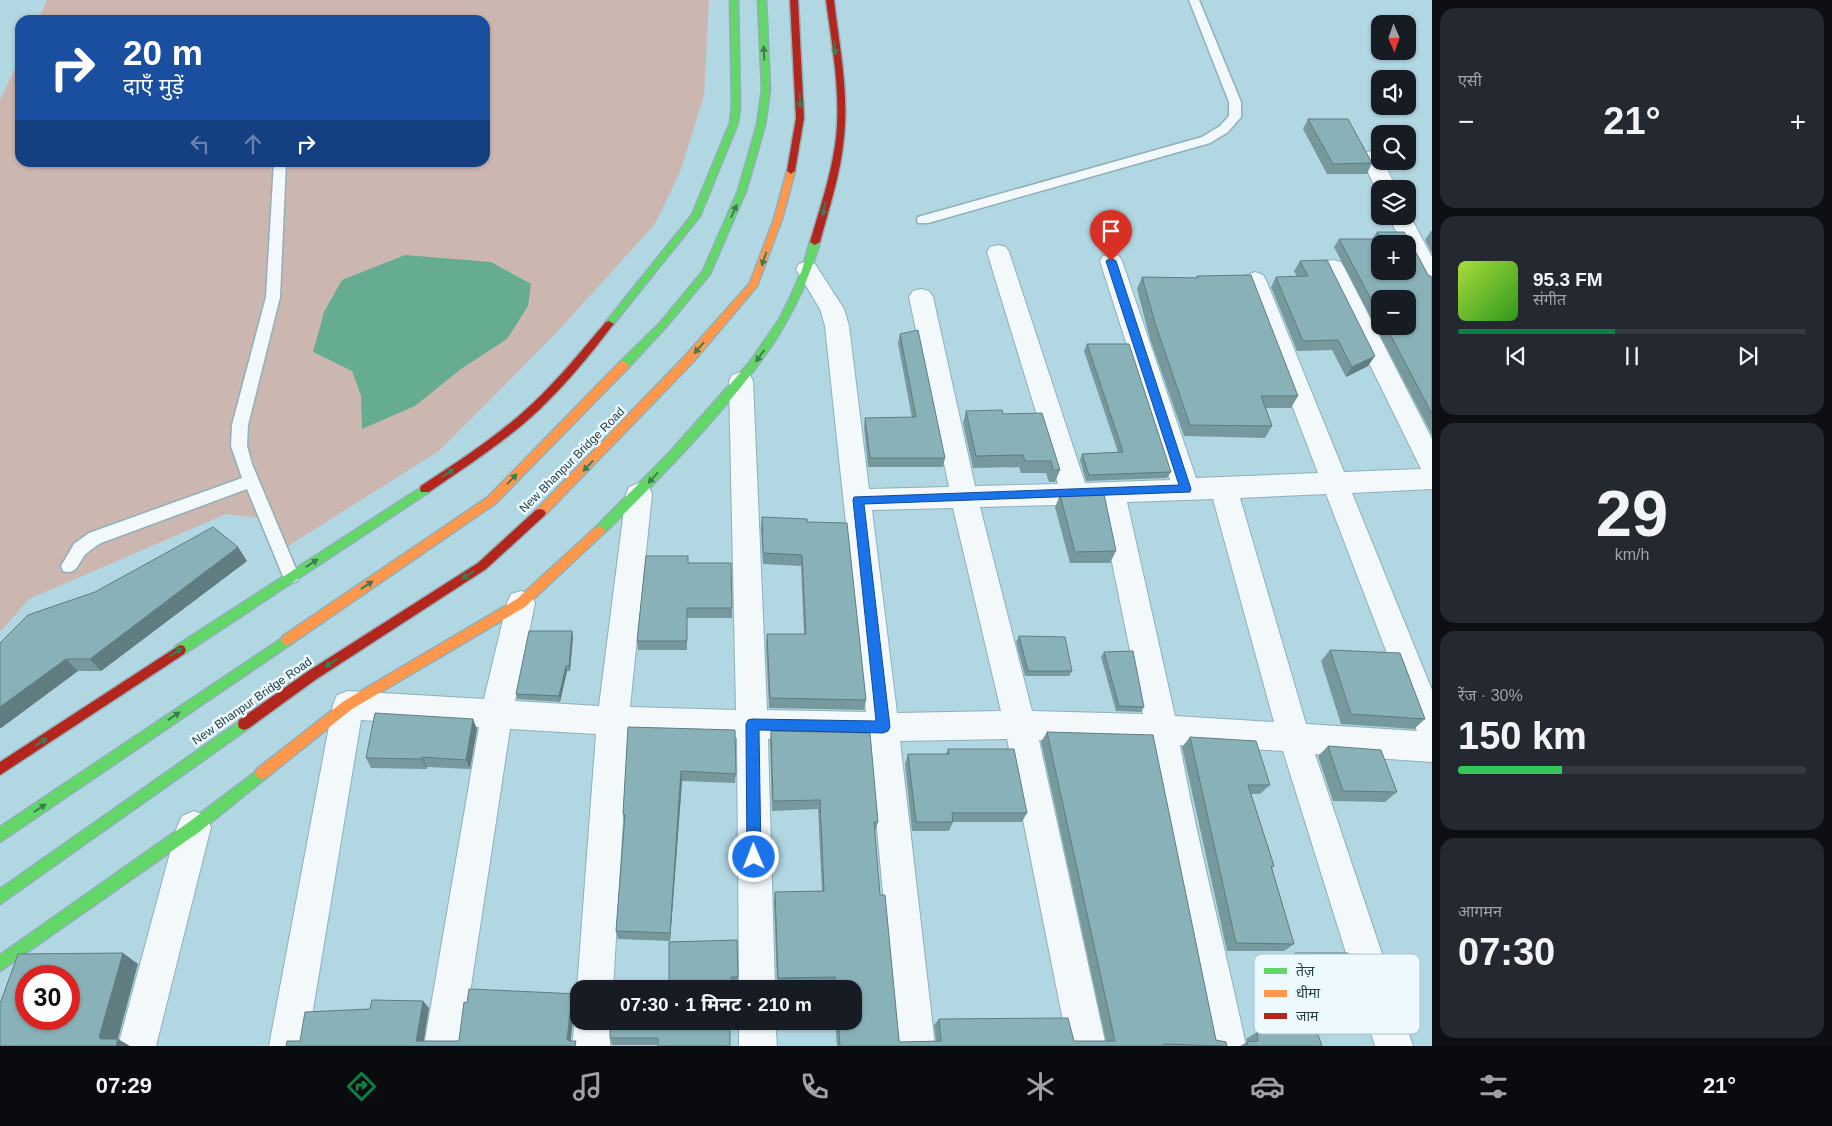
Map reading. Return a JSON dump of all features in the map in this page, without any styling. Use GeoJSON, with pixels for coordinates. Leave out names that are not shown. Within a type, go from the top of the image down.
{"type":"FeatureCollection","features":[{"type":"Feature","properties":{"kind":"street"},"geometry":{"type":"LineString","coordinates":[[0,769],[477,454],[522,419],[549,394],[583,356],[696,216],[734,123],[736,106],[734,0]]}},
{"type":"Feature","properties":{"kind":"street"},"geometry":{"type":"LineString","coordinates":[[0,835],[492,500],[663,325],[707,272],[742,192],[760,126],[766,90],[762,0]]}},
{"type":"Feature","properties":{"kind":"street","name":"New Bhanpur Bridge Road"},"geometry":{"type":"LineString","coordinates":[[0,897],[310,676],[482,566],[556,498],[689,359],[754,284],[778,219],[790,176],[800,118],[794,0]]}},
{"type":"Feature","properties":{"kind":"street"},"geometry":{"type":"LineString","coordinates":[[0,964],[194,827],[348,705],[522,603],[639,494],[741,381],[785,320],[799,293],[808,269],[836,162],[840,136],[840,85],[830,0]]}},
{"type":"Feature","properties":{"kind":"street"},"geometry":{"type":"LineString","coordinates":[[1404,225],[1432,278]]}},
{"type":"Feature","properties":{"kind":"street"},"geometry":{"type":"LineString","coordinates":[[998,252],[1075,494]]}},
{"type":"Feature","properties":{"kind":"street"},"geometry":{"type":"LineString","coordinates":[[1111,261],[1186,489]]}},
{"type":"Feature","properties":{"kind":"street"},"geometry":{"type":"LineString","coordinates":[[1333,267],[1432,464]]}},
{"type":"Feature","properties":{"kind":"street"},"geometry":{"type":"LineString","coordinates":[[808,269],[832,309],[838,326],[883,727],[916,1046]]}},
{"type":"Feature","properties":{"kind":"street"},"geometry":{"type":"LineString","coordinates":[[1255,280],[1432,729]]}},
{"type":"Feature","properties":{"kind":"street"},"geometry":{"type":"LineString","coordinates":[[921,296],[964,496],[1020,725],[1088,1046]]}},
{"type":"Feature","properties":{"kind":"street"},"geometry":{"type":"LineString","coordinates":[[741,381],[752,724],[757,980]]}},
{"type":"Feature","properties":{"kind":"street"},"geometry":{"type":"LineString","coordinates":[[858,500],[1111,493],[1432,479]]}},
{"type":"Feature","properties":{"kind":"street"},"geometry":{"type":"LineString","coordinates":[[1223,487],[1294,737],[1364,954]]}},
{"type":"Feature","properties":{"kind":"street"},"geometry":{"type":"LineString","coordinates":[[1111,493],[1162,729],[1175,808],[1213,973],[1227,1046]]}},
{"type":"Feature","properties":{"kind":"street"},"geometry":{"type":"LineString","coordinates":[[596,980],[613,721],[639,494]]}},
{"type":"Feature","properties":{"kind":"street"},"geometry":{"type":"LineString","coordinates":[[443,1046],[497,712],[522,603]]}},
{"type":"Feature","properties":{"kind":"street"},"geometry":{"type":"LineString","coordinates":[[348,705],[497,712],[613,721],[883,727],[1020,725],[1162,729],[1432,747]]}},
{"type":"Feature","properties":{"kind":"street"},"geometry":{"type":"LineString","coordinates":[[288,1046],[348,705]]}},
{"type":"Feature","properties":{"kind":"street"},"geometry":{"type":"LineString","coordinates":[[137,1046],[194,827]]}},
{"type":"Feature","properties":{"kind":"street"},"geometry":{"type":"LineString","coordinates":[[591,1046],[592,1030]]}},
{"type":"Feature","properties":{"kind":"street"},"geometry":{"type":"LineString","coordinates":[[757,1030],[758,1046]]}},
{"type":"Feature","properties":{"kind":"street"},"geometry":{"type":"LineString","coordinates":[[1390,1034],[1394,1046]]}},
{"type":"Feature","properties":{"kind":"lane"},"geometry":{"type":"LineString","coordinates":[[923,220],[1206,140],[1224,129],[1235,116],[1235,102],[1194,0]]}},
{"type":"Feature","properties":{"kind":"lane"},"geometry":{"type":"LineString","coordinates":[[280,167],[272,297],[240,425],[239,446],[291,576]]}},
{"type":"Feature","properties":{"kind":"lane"},"geometry":{"type":"LineString","coordinates":[[70,566],[80,549],[96,538],[252,481]]}},
{"type":"Feature","properties":{"kind":"shaded area"},"geometry":{"type":"Polygon","coordinates":[[[47,0],[709,0],[704,96],[680,172],[655,224],[558,331],[439,451],[288,546],[267,519],[226,514],[29,599],[0,632],[0,100],[15,68],[15,167],[490,167],[490,15],[40,15],[47,0]]]}},
{"type":"Feature","properties":{"kind":"shaded area"},"geometry":{"type":"Polygon","coordinates":[[[405,255],[491,262],[531,284],[528,306],[507,339],[461,369],[415,406],[362,429],[361,396],[352,371],[313,352],[324,312],[342,280],[405,255]]]}},
{"type":"Feature","properties":{"kind":"building"},"geometry":{"type":"Polygon","coordinates":[[[1308,119],[1348,119],[1371,161],[1371,163],[1333,164],[1308,119]]]}},
{"type":"Feature","properties":{"kind":"building"},"geometry":{"type":"Polygon","coordinates":[[[1377,232],[1404,232],[1406,235],[1379,235],[1377,232]]]}},
{"type":"Feature","properties":{"kind":"building"},"geometry":{"type":"Polygon","coordinates":[[[1339,239],[1371,239],[1371,280],[1416,280],[1416,252],[1428,275],[1432,277],[1432,414],[1391,335],[1416,335],[1416,290],[1371,290],[1371,299],[1339,239]]]}},
{"type":"Feature","properties":{"kind":"building"},"geometry":{"type":"Polygon","coordinates":[[[1327,260],[1375,356],[1352,367],[1338,340],[1303,341],[1276,277],[1308,276],[1300,261],[1327,260]]]}},
{"type":"Feature","properties":{"kind":"building"},"geometry":{"type":"Polygon","coordinates":[[[1251,275],[1298,396],[1261,396],[1272,426],[1190,425],[1156,326],[1142,277],[1198,278],[1197,276],[1251,275]]]}},
{"type":"Feature","properties":{"kind":"building"},"geometry":{"type":"Polygon","coordinates":[[[918,330],[945,458],[870,458],[865,418],[916,417],[900,334],[918,330]]]}},
{"type":"Feature","properties":{"kind":"building"},"geometry":{"type":"Polygon","coordinates":[[[1087,344],[1129,344],[1171,472],[1089,475],[1082,454],[1123,452],[1087,344]]]}},
{"type":"Feature","properties":{"kind":"building"},"geometry":{"type":"Polygon","coordinates":[[[1002,410],[1003,414],[1042,413],[1060,470],[1053,470],[1051,461],[1025,461],[1023,455],[976,456],[966,411],[1002,410]]]}},
{"type":"Feature","properties":{"kind":"building"},"geometry":{"type":"Polygon","coordinates":[[[1104,494],[1116,551],[1075,552],[1060,495],[1104,494]]]}},
{"type":"Feature","properties":{"kind":"building"},"geometry":{"type":"Polygon","coordinates":[[[762,517],[807,519],[807,522],[847,523],[866,700],[770,698],[767,634],[806,634],[802,555],[763,553],[762,517]]]}},
{"type":"Feature","properties":{"kind":"building"},"geometry":{"type":"Polygon","coordinates":[[[213,527],[238,547],[90,659],[66,659],[0,707],[0,643],[28,615],[95,592],[213,527]]]}},
{"type":"Feature","properties":{"kind":"building"},"geometry":{"type":"Polygon","coordinates":[[[646,556],[688,556],[688,563],[731,563],[732,608],[687,608],[687,641],[637,641],[646,556]]]}},
{"type":"Feature","properties":{"kind":"building"},"geometry":{"type":"Polygon","coordinates":[[[529,631],[572,631],[569,666],[566,666],[559,696],[516,694],[529,631]]]}},
{"type":"Feature","properties":{"kind":"building"},"geometry":{"type":"Polygon","coordinates":[[[1019,636],[1065,637],[1072,671],[1028,671],[1019,636]]]}},
{"type":"Feature","properties":{"kind":"building"},"geometry":{"type":"Polygon","coordinates":[[[1330,650],[1400,653],[1425,719],[1351,714],[1330,650]]]}},
{"type":"Feature","properties":{"kind":"building"},"geometry":{"type":"Polygon","coordinates":[[[1133,651],[1144,707],[1119,706],[1104,652],[1133,651]]]}},
{"type":"Feature","properties":{"kind":"building"},"geometry":{"type":"Polygon","coordinates":[[[375,713],[473,719],[466,760],[422,757],[422,759],[366,758],[375,713]]]}},
{"type":"Feature","properties":{"kind":"building"},"geometry":{"type":"Polygon","coordinates":[[[628,727],[735,730],[736,774],[681,771],[670,933],[616,931],[625,815],[623,814],[628,727]]]}},
{"type":"Feature","properties":{"kind":"building"},"geometry":{"type":"Polygon","coordinates":[[[771,731],[870,733],[878,822],[874,822],[880,895],[885,895],[900,1042],[941,1041],[939,1019],[1068,1018],[1074,1041],[1115,1041],[1047,732],[1153,735],[1216,1040],[1226,1042],[1227,1046],[1164,1044],[1164,1046],[840,1046],[839,1030],[862,1030],[862,980],[835,980],[835,977],[778,978],[775,892],[824,891],[820,800],[773,801],[771,731]]]}},
{"type":"Feature","properties":{"kind":"building"},"geometry":{"type":"Polygon","coordinates":[[[1190,737],[1256,741],[1270,785],[1248,785],[1274,866],[1271,866],[1294,944],[1236,943],[1190,737]]]}},
{"type":"Feature","properties":{"kind":"building"},"geometry":{"type":"Polygon","coordinates":[[[1328,746],[1381,750],[1397,792],[1343,791],[1328,746]]]}},
{"type":"Feature","properties":{"kind":"building"},"geometry":{"type":"Polygon","coordinates":[[[948,749],[1014,749],[1027,813],[952,813],[953,822],[916,822],[908,754],[949,754],[948,749]]]}},
{"type":"Feature","properties":{"kind":"building"},"geometry":{"type":"Polygon","coordinates":[[[737,940],[738,977],[731,977],[732,980],[669,980],[669,942],[737,940]]]}},
{"type":"Feature","properties":{"kind":"building"},"geometry":{"type":"Polygon","coordinates":[[[123,953],[99,1037],[101,1039],[118,1039],[116,1046],[0,1046],[0,1004],[18,954],[123,953]]]}},
{"type":"Feature","properties":{"kind":"building"},"geometry":{"type":"Polygon","coordinates":[[[1295,953],[1348,954],[1295,954],[1295,953]]]}},
{"type":"Feature","properties":{"kind":"building"},"geometry":{"type":"Polygon","coordinates":[[[469,989],[570,994],[567,1039],[569,1041],[576,1041],[575,1046],[286,1046],[287,1041],[300,1041],[305,1012],[370,1009],[372,1000],[423,1001],[416,1041],[457,1041],[459,1040],[464,1002],[467,1003],[469,989]]]}},
{"type":"Feature","properties":{"kind":"building"},"geometry":{"type":"Polygon","coordinates":[[[610,1030],[730,1030],[730,1046],[658,1046],[658,1038],[610,1038],[610,1030]]]}},
{"type":"Feature","properties":{"kind":"building"},"geometry":{"type":"Polygon","coordinates":[[[1257,1034],[1318,1034],[1322,1046],[1248,1046],[1247,1042],[1258,1041],[1257,1034]]]}},
{"type":"Feature","properties":{"kind":"traffic: fast"},"geometry":{"type":"LineString","coordinates":[[609,324],[696,216],[734,123],[736,106],[734,0]]}},
{"type":"Feature","properties":{"kind":"traffic: fast"},"geometry":{"type":"LineString","coordinates":[[624,365],[663,325],[707,272],[742,191],[761,125],[766,90],[762,0]]}},
{"type":"Feature","properties":{"kind":"traffic: fast"},"geometry":{"type":"LineString","coordinates":[[599,531],[673,456],[752,366],[768,344],[796,296],[807,270],[815,242]]}},
{"type":"Feature","properties":{"kind":"traffic: fast"},"geometry":{"type":"LineString","coordinates":[[180,650],[425,489]]}},
{"type":"Feature","properties":{"kind":"traffic: fast"},"geometry":{"type":"LineString","coordinates":[[0,835],[287,640]]}},
{"type":"Feature","properties":{"kind":"traffic: fast"},"geometry":{"type":"LineString","coordinates":[[0,897],[244,724]]}},
{"type":"Feature","properties":{"kind":"traffic: fast"},"geometry":{"type":"LineString","coordinates":[[0,964],[194,827],[262,773]]}},
{"type":"Feature","properties":{"kind":"traffic: slow"},"geometry":{"type":"LineString","coordinates":[[540,513],[689,359],[754,284],[778,219],[791,171]]}},
{"type":"Feature","properties":{"kind":"traffic: slow"},"geometry":{"type":"LineString","coordinates":[[287,640],[492,500],[624,365]]}},
{"type":"Feature","properties":{"kind":"traffic: slow"},"geometry":{"type":"LineString","coordinates":[[262,773],[348,705],[521,603],[599,531]]}},
{"type":"Feature","properties":{"kind":"traffic: jam"},"geometry":{"type":"LineString","coordinates":[[791,171],[800,118],[794,0]]}},
{"type":"Feature","properties":{"kind":"traffic: jam"},"geometry":{"type":"LineString","coordinates":[[815,242],[836,164],[840,138],[841,103],[839,69],[830,0]]}},
{"type":"Feature","properties":{"kind":"traffic: jam"},"geometry":{"type":"LineString","coordinates":[[425,489],[490,444],[535,408],[565,377],[609,324]]}},
{"type":"Feature","properties":{"kind":"traffic: jam"},"geometry":{"type":"LineString","coordinates":[[244,724],[311,676],[482,566],[540,513]]}},
{"type":"Feature","properties":{"kind":"traffic: jam"},"geometry":{"type":"LineString","coordinates":[[0,769],[180,650]]}},
{"type":"Feature","properties":{"kind":"route"},"geometry":{"type":"LineString","coordinates":[[754,857],[752,724],[883,727],[858,500],[1186,489],[1111,261]]}}]}
